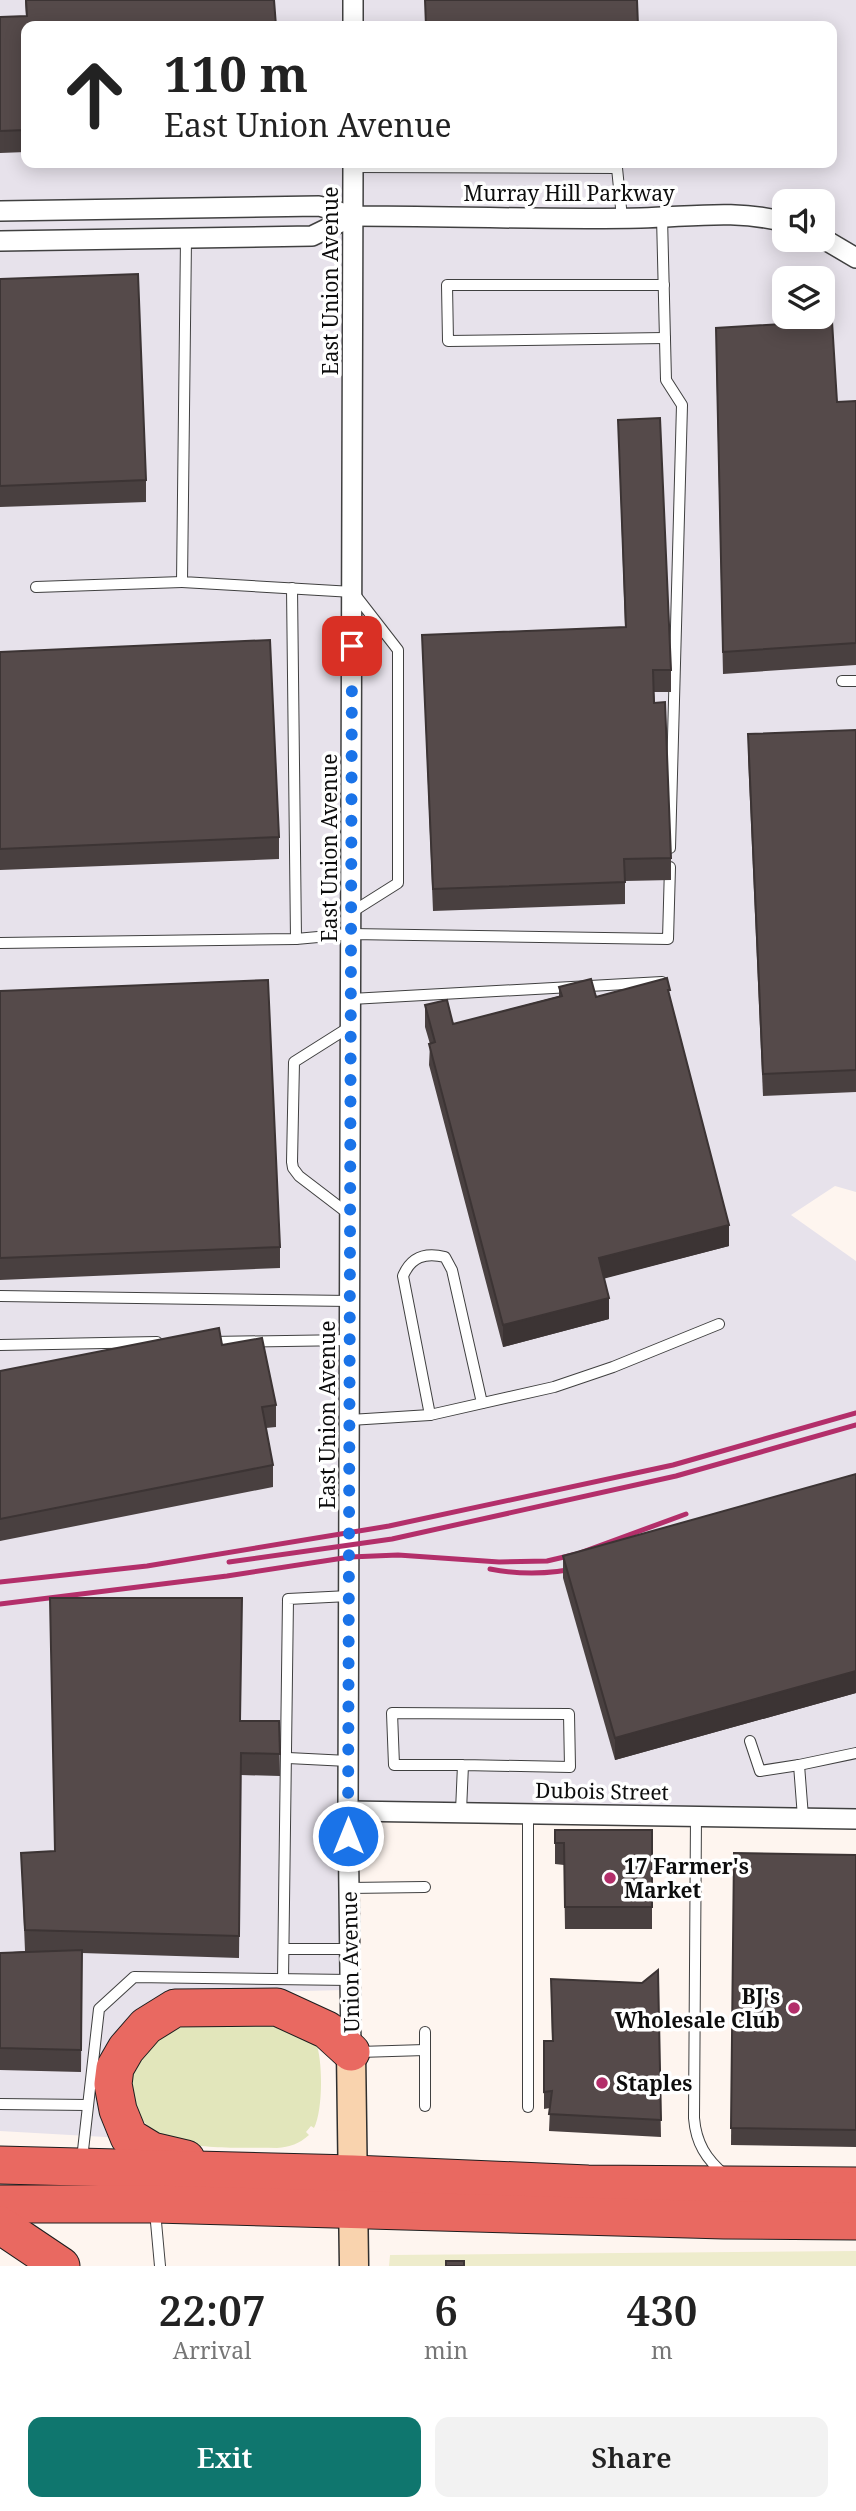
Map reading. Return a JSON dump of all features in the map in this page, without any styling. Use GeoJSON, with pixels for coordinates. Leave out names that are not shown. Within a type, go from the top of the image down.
{"type":"FeatureCollection","features":[{"type":"Feature","properties":{"kind":"highway"},"geometry":{"type":"LineString","coordinates":[[351,2052],[327,2030],[277,2007],[175,2008],[146,2026],[126,2049],[115,2068],[113,2084],[118,2110],[129,2137],[152,2151],[231,2170],[353,2192],[724,2220],[856,2221]]}},
{"type":"Feature","properties":{"kind":"highway"},"geometry":{"type":"LineString","coordinates":[[0,2165],[231,2170]]}},
{"type":"Feature","properties":{"kind":"highway"},"geometry":{"type":"LineString","coordinates":[[0,2204],[155,2204],[353,2192],[588,2184],[856,2186]]}},
{"type":"Feature","properties":{"kind":"highway"},"geometry":{"type":"LineString","coordinates":[[0,2225],[61,2266]]}},
{"type":"Feature","properties":{"kind":"street"},"geometry":{"type":"LineString","coordinates":[[353,0],[353,21]]}},
{"type":"Feature","properties":{"kind":"street","name":"East Union Avenue"},"geometry":{"type":"LineString","coordinates":[[350,1532],[353,168]]}},
{"type":"Feature","properties":{"kind":"street","name":"Murray Hill Parkway"},"geometry":{"type":"LineString","coordinates":[[0,211],[319,206],[353,216],[622,218],[737,214],[772,219]]}},
{"type":"Feature","properties":{"kind":"street"},"geometry":{"type":"LineString","coordinates":[[88,210],[88,240]]}},
{"type":"Feature","properties":{"kind":"street","name":"Murray Hill Parkway"},"geometry":{"type":"LineString","coordinates":[[0,241],[312,236],[353,216]]}},
{"type":"Feature","properties":{"kind":"street"},"geometry":{"type":"LineString","coordinates":[[835,246],[856,258]]}},
{"type":"Feature","properties":{"kind":"street","name":"Union Avenue"},"geometry":{"type":"LineString","coordinates":[[350,1532],[348,1811],[354,2266]]}},
{"type":"Feature","properties":{"kind":"street","name":"Dubois Street"},"geometry":{"type":"LineString","coordinates":[[348,1811],[856,1819]]}},
{"type":"Feature","properties":{"kind":"lane"},"geometry":{"type":"LineString","coordinates":[[617,168],[622,218]]}},
{"type":"Feature","properties":{"kind":"lane"},"geometry":{"type":"LineString","coordinates":[[0,943],[296,939],[351,934],[668,939],[682,405],[666,380],[662,217]]}},
{"type":"Feature","properties":{"kind":"lane"},"geometry":{"type":"LineString","coordinates":[[182,582],[186,239]]}},
{"type":"Feature","properties":{"kind":"lane"},"geometry":{"type":"LineString","coordinates":[[664,285],[447,285],[448,341],[665,338]]}},
{"type":"Feature","properties":{"kind":"lane"},"geometry":{"type":"LineString","coordinates":[[36,587],[182,582],[353,592],[398,650],[398,883],[351,912]]}},
{"type":"Feature","properties":{"kind":"lane"},"geometry":{"type":"LineString","coordinates":[[292,587],[296,939]]}},
{"type":"Feature","properties":{"kind":"lane"},"geometry":{"type":"LineString","coordinates":[[842,681],[856,681]]}},
{"type":"Feature","properties":{"kind":"lane"},"geometry":{"type":"LineString","coordinates":[[351,999],[665,982]]}},
{"type":"Feature","properties":{"kind":"lane"},"geometry":{"type":"LineString","coordinates":[[351,1026],[294,1062],[292,1162],[299,1176],[351,1215]]}},
{"type":"Feature","properties":{"kind":"lane"},"geometry":{"type":"LineString","coordinates":[[430,1415],[403,1276],[407,1265],[415,1258],[436,1255],[445,1258],[452,1269],[482,1403]]}},
{"type":"Feature","properties":{"kind":"lane"},"geometry":{"type":"LineString","coordinates":[[0,1296],[350,1301]]}},
{"type":"Feature","properties":{"kind":"lane"},"geometry":{"type":"LineString","coordinates":[[350,1420],[430,1415],[554,1387],[719,1324]]}},
{"type":"Feature","properties":{"kind":"lane"},"geometry":{"type":"LineString","coordinates":[[202,1342],[350,1340]]}},
{"type":"Feature","properties":{"kind":"lane"},"geometry":{"type":"LineString","coordinates":[[0,1345],[162,1342]]}},
{"type":"Feature","properties":{"kind":"lane"},"geometry":{"type":"LineString","coordinates":[[283,1979],[288,1599],[349,1596]]}},
{"type":"Feature","properties":{"kind":"lane"},"geometry":{"type":"LineString","coordinates":[[392,1713],[569,1714],[570,1767],[463,1765],[394,1765],[392,1713]]}},
{"type":"Feature","properties":{"kind":"lane"},"geometry":{"type":"LineString","coordinates":[[750,1741],[760,1771],[856,1753]]}},
{"type":"Feature","properties":{"kind":"lane"},"geometry":{"type":"LineString","coordinates":[[288,1758],[348,1761]]}},
{"type":"Feature","properties":{"kind":"lane"},"geometry":{"type":"LineString","coordinates":[[461,1811],[463,1765]]}},
{"type":"Feature","properties":{"kind":"lane"},"geometry":{"type":"LineString","coordinates":[[799,1765],[803,1817]]}},
{"type":"Feature","properties":{"kind":"lane"},"geometry":{"type":"LineString","coordinates":[[528,1812],[528,2107]]}},
{"type":"Feature","properties":{"kind":"lane"},"geometry":{"type":"LineString","coordinates":[[696,1816],[695,2131],[710,2162],[739,2186]]}},
{"type":"Feature","properties":{"kind":"lane"},"geometry":{"type":"LineString","coordinates":[[349,1888],[425,1887]]}},
{"type":"Feature","properties":{"kind":"lane"},"geometry":{"type":"LineString","coordinates":[[284,1949],[350,1949]]}},
{"type":"Feature","properties":{"kind":"lane"},"geometry":{"type":"LineString","coordinates":[[82,2167],[99,2009],[134,1977],[350,1980]]}},
{"type":"Feature","properties":{"kind":"lane"},"geometry":{"type":"LineString","coordinates":[[425,2032],[425,2106]]}},
{"type":"Feature","properties":{"kind":"lane"},"geometry":{"type":"LineString","coordinates":[[351,2052],[425,2050]]}},
{"type":"Feature","properties":{"kind":"lane"},"geometry":{"type":"LineString","coordinates":[[0,2104],[87,2105]]}},
{"type":"Feature","properties":{"kind":"lane"},"geometry":{"type":"LineString","coordinates":[[155,2204],[160,2266]]}},
{"type":"Feature","properties":{"kind":"shaded area"},"geometry":{"type":"Polygon","coordinates":[[[0,0],[856,0],[856,1192],[835,1186],[791,1215],[856,1261],[856,1817],[345,1810],[343,1990],[179,1994],[123,2138],[0,2131],[0,0]]]}},
{"type":"Feature","properties":{"kind":"shaded area"},"geometry":{"type":"Polygon","coordinates":[[[856,2251],[856,2266],[389,2266],[390,2255],[856,2251]]]}},
{"type":"Feature","properties":{"kind":"green space"},"geometry":{"type":"Polygon","coordinates":[[[281,2020],[316,2043],[318,2051],[321,2086],[319,2110],[314,2128],[311,2126],[306,2132],[309,2135],[305,2138],[277,2148],[195,2145],[175,2141],[157,2133],[143,2121],[134,2104],[130,2071],[168,2024],[281,2020]]]}},
{"type":"Feature","properties":{"kind":"building"},"geometry":{"type":"Polygon","coordinates":[[[26,0],[274,0],[276,21],[21,21],[21,130],[0,131],[0,17],[27,16],[26,0]]]}},
{"type":"Feature","properties":{"kind":"building"},"geometry":{"type":"Polygon","coordinates":[[[425,0],[637,0],[638,21],[426,21],[425,0]]]}},
{"type":"Feature","properties":{"kind":"building"},"geometry":{"type":"Polygon","coordinates":[[[138,274],[146,480],[0,486],[0,279],[138,274]]]}},
{"type":"Feature","properties":{"kind":"building"},"geometry":{"type":"Polygon","coordinates":[[[772,325],[772,329],[832,329],[837,402],[856,401],[856,643],[723,652],[716,328],[772,325]]]}},
{"type":"Feature","properties":{"kind":"building"},"geometry":{"type":"Polygon","coordinates":[[[660,418],[671,670],[653,670],[654,703],[665,702],[671,858],[624,859],[625,882],[433,889],[422,635],[626,627],[618,420],[660,418]]]}},
{"type":"Feature","properties":{"kind":"building"},"geometry":{"type":"Polygon","coordinates":[[[270,640],[279,837],[0,849],[0,652],[270,640]]]}},
{"type":"Feature","properties":{"kind":"building"},"geometry":{"type":"Polygon","coordinates":[[[856,730],[856,1070],[763,1074],[748,734],[856,730]]]}},
{"type":"Feature","properties":{"kind":"building"},"geometry":{"type":"Polygon","coordinates":[[[667,978],[729,1225],[599,1258],[609,1298],[503,1325],[429,1044],[435,1042],[425,1005],[447,1000],[453,1024],[562,996],[559,987],[591,979],[596,997],[667,978]]]}},
{"type":"Feature","properties":{"kind":"building"},"geometry":{"type":"Polygon","coordinates":[[[268,980],[280,1247],[0,1258],[0,991],[268,980]]]}},
{"type":"Feature","properties":{"kind":"building"},"geometry":{"type":"Polygon","coordinates":[[[219,1328],[222,1345],[262,1338],[276,1405],[262,1407],[273,1465],[0,1519],[0,1371],[219,1328]]]}},
{"type":"Feature","properties":{"kind":"building"},"geometry":{"type":"Polygon","coordinates":[[[856,1474],[856,1671],[615,1738],[563,1556],[856,1474]]]}},
{"type":"Feature","properties":{"kind":"building"},"geometry":{"type":"Polygon","coordinates":[[[50,1598],[242,1598],[240,1721],[279,1721],[280,1754],[241,1753],[239,1936],[25,1930],[21,1853],[55,1851],[50,1598]]]}},
{"type":"Feature","properties":{"kind":"building"},"geometry":{"type":"Polygon","coordinates":[[[555,1830],[652,1830],[652,1907],[565,1907],[564,1843],[555,1843],[555,1830]]]}},
{"type":"Feature","properties":{"kind":"building","name":"BJ's Wholesale Club"},"geometry":{"type":"Polygon","coordinates":[[[734,1853],[856,1855],[856,2130],[731,2128],[734,1853]]]}},
{"type":"Feature","properties":{"kind":"building"},"geometry":{"type":"Polygon","coordinates":[[[82,1950],[81,2050],[0,2048],[0,1953],[82,1950]]]}},
{"type":"Feature","properties":{"kind":"building","name":"Staples"},"geometry":{"type":"Polygon","coordinates":[[[658,1970],[661,2120],[549,2114],[552,2091],[544,2092],[544,2041],[553,2041],[551,1979],[642,1983],[658,1970]]]}},
{"type":"Feature","properties":{"kind":"building"},"geometry":{"type":"Polygon","coordinates":[[[446,2261],[464,2261],[464,2266],[446,2266],[446,2261]]]}},
{"type":"Feature","properties":{"kind":"railway"},"geometry":{"type":"LineString","coordinates":[[0,1582],[147,1566],[389,1526],[673,1465],[856,1413]]}},
{"type":"Feature","properties":{"kind":"railway"},"geometry":{"type":"LineString","coordinates":[[229,1562],[392,1539],[676,1476],[856,1425]]}},
{"type":"Feature","properties":{"kind":"railway"},"geometry":{"type":"LineString","coordinates":[[0,1604],[227,1576],[350,1557],[398,1555],[499,1562],[547,1561],[577,1554],[686,1514]]}},
{"type":"Feature","properties":{"kind":"railway"},"geometry":{"type":"LineString","coordinates":[[490,1569],[537,1573],[583,1567]]}},
{"type":"Feature","properties":{"kind":"place","name":"17 Farmer's Market"},"geometry":{"type":"Point","coordinates":[610,1878]}},
{"type":"Feature","properties":{"kind":"place","name":"BJ's Wholesale Club"},"geometry":{"type":"Point","coordinates":[794,2008]}},
{"type":"Feature","properties":{"kind":"place","name":"Staples"},"geometry":{"type":"Point","coordinates":[602,2083]}},
{"type":"Feature","properties":{"kind":"route"},"geometry":{"type":"LineString","coordinates":[[348,1836],[352,646]]}}]}
